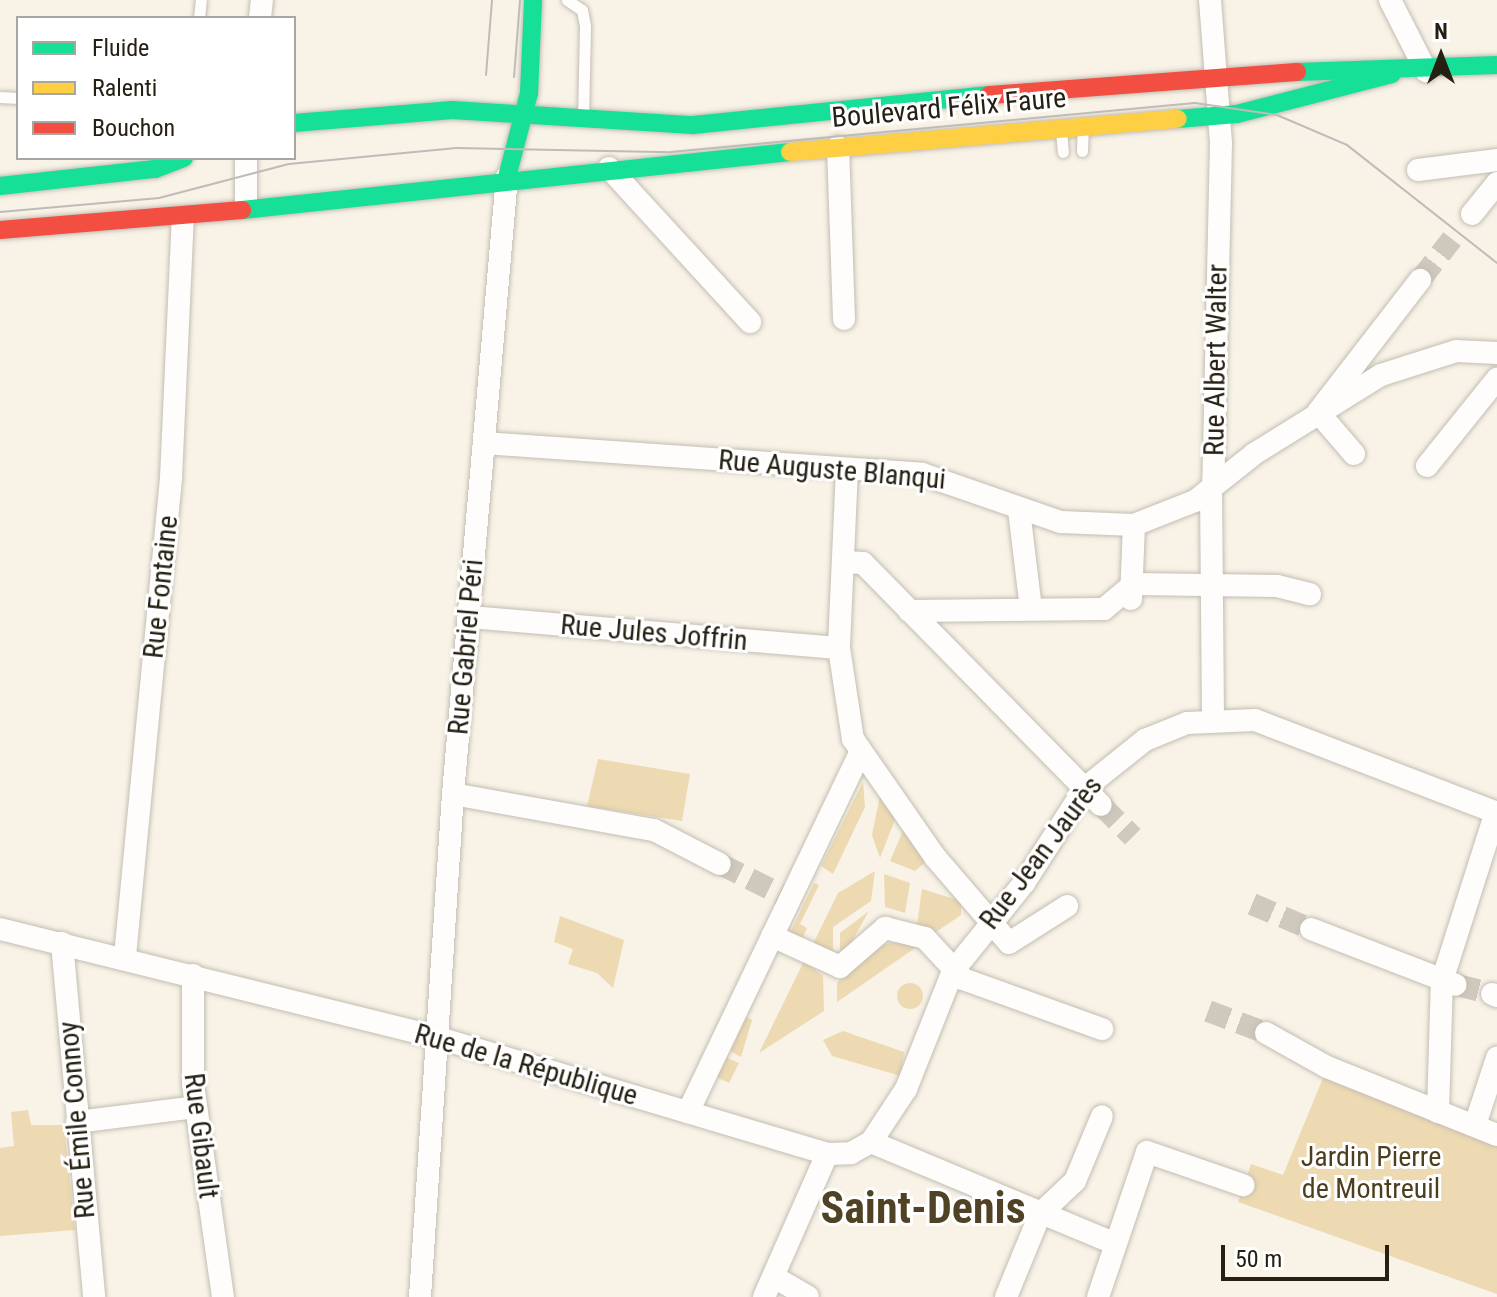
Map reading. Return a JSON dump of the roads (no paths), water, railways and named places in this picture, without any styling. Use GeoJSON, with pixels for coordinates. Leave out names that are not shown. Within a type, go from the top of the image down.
{"type":"FeatureCollection","features":[{"type":"Feature","properties":{"kind":"street","name":"Rue Gabriel Péri"},"geometry":{"type":"LineString","coordinates":[[420,1297],[453,794],[507,177],[524,116],[533,0]]}},
{"type":"Feature","properties":{"kind":"street","name":"Rue Albert Walter"},"geometry":{"type":"LineString","coordinates":[[1210,0],[1211,75],[1216,115],[1211,585],[1213,720]]}},
{"type":"Feature","properties":{"kind":"street"},"geometry":{"type":"LineString","coordinates":[[1390,0],[1426,71]]}},
{"type":"Feature","properties":{"kind":"street","name":"Boulevard Félix Faure"},"geometry":{"type":"LineString","coordinates":[[296,123],[452,110],[583,122],[693,125],[1211,75],[1392,74],[1497,65]]}},
{"type":"Feature","properties":{"kind":"street","name":"Boulevard Félix Faure"},"geometry":{"type":"LineString","coordinates":[[0,230],[183,217],[246,206],[507,177],[1084,123],[1216,115],[1392,74]]}},
{"type":"Feature","properties":{"kind":"street"},"geometry":{"type":"LineString","coordinates":[[838,147],[844,319]]}},
{"type":"Feature","properties":{"kind":"street"},"geometry":{"type":"LineString","coordinates":[[0,186],[117,175],[176,160]]}},
{"type":"Feature","properties":{"kind":"street"},"geometry":{"type":"LineString","coordinates":[[246,160],[246,206]]}},
{"type":"Feature","properties":{"kind":"street"},"geometry":{"type":"LineString","coordinates":[[1418,170],[1497,160]]}},
{"type":"Feature","properties":{"kind":"street"},"geometry":{"type":"LineString","coordinates":[[609,168],[750,322]]}},
{"type":"Feature","properties":{"kind":"street"},"geometry":{"type":"LineString","coordinates":[[1472,214],[1497,183]]}},
{"type":"Feature","properties":{"kind":"street","name":"Rue Fontaine"},"geometry":{"type":"LineString","coordinates":[[125,956],[171,478],[183,217]]}},
{"type":"Feature","properties":{"kind":"street"},"geometry":{"type":"LineString","coordinates":[[1318,412],[1420,280]]}},
{"type":"Feature","properties":{"kind":"street"},"geometry":{"type":"LineString","coordinates":[[1318,412],[1418,361],[1456,351],[1497,353]]}},
{"type":"Feature","properties":{"kind":"street"},"geometry":{"type":"LineString","coordinates":[[1427,466],[1497,379]]}},
{"type":"Feature","properties":{"kind":"street"},"geometry":{"type":"LineString","coordinates":[[1318,412],[1354,454]]}},
{"type":"Feature","properties":{"kind":"street","name":"Rue Auguste Blanqui"},"geometry":{"type":"LineString","coordinates":[[484,443],[847,469],[960,483],[1019,510],[1061,522],[1134,525],[1212,487],[1318,412]]}},
{"type":"Feature","properties":{"kind":"street"},"geometry":{"type":"LineString","coordinates":[[847,469],[839,648],[843,710],[861,751],[989,924],[1009,943],[1067,906]]}},
{"type":"Feature","properties":{"kind":"street"},"geometry":{"type":"LineString","coordinates":[[1019,510],[1031,609]]}},
{"type":"Feature","properties":{"kind":"street"},"geometry":{"type":"LineString","coordinates":[[1132,592],[1134,525]]}},
{"type":"Feature","properties":{"kind":"street"},"geometry":{"type":"LineString","coordinates":[[844,562],[863,563],[1101,805]]}},
{"type":"Feature","properties":{"kind":"street"},"geometry":{"type":"LineString","coordinates":[[909,611],[1104,609],[1132,592],[1211,585],[1310,594]]}},
{"type":"Feature","properties":{"kind":"street","name":"Rue Jules Joffrin"},"geometry":{"type":"LineString","coordinates":[[469,617],[839,648]]}},
{"type":"Feature","properties":{"kind":"street","name":"Rue Jean Jaurès"},"geometry":{"type":"LineString","coordinates":[[871,1142],[906,1089],[953,971],[1085,788],[1145,740],[1213,720],[1278,725],[1496,813]]}},
{"type":"Feature","properties":{"kind":"street"},"geometry":{"type":"LineString","coordinates":[[688,1112],[861,751]]}},
{"type":"Feature","properties":{"kind":"street"},"geometry":{"type":"LineString","coordinates":[[453,794],[654,830],[720,864]]}},
{"type":"Feature","properties":{"kind":"street"},"geometry":{"type":"LineString","coordinates":[[1438,1112],[1450,983],[1496,813]]}},
{"type":"Feature","properties":{"kind":"street"},"geometry":{"type":"LineString","coordinates":[[772,936],[840,967],[885,928],[925,938],[953,971],[1102,1029]]}},
{"type":"Feature","properties":{"kind":"street","name":"Rue de la République"},"geometry":{"type":"LineString","coordinates":[[0,929],[125,956],[439,1038],[827,1154]]}},
{"type":"Feature","properties":{"kind":"street"},"geometry":{"type":"LineString","coordinates":[[1311,929],[1450,983]]}},
{"type":"Feature","properties":{"kind":"street","name":"Rue Émile Connoy"},"geometry":{"type":"LineString","coordinates":[[62,943],[94,1297]]}},
{"type":"Feature","properties":{"kind":"street","name":"Rue Gibault"},"geometry":{"type":"LineString","coordinates":[[193,975],[188,1024],[196,1107],[223,1297]]}},
{"type":"Feature","properties":{"kind":"street"},"geometry":{"type":"LineString","coordinates":[[1266,1033],[1327,1067],[1497,1135]]}},
{"type":"Feature","properties":{"kind":"street"},"geometry":{"type":"LineString","coordinates":[[1475,1125],[1497,1058]]}},
{"type":"Feature","properties":{"kind":"street"},"geometry":{"type":"LineString","coordinates":[[77,1122],[196,1107]]}},
{"type":"Feature","properties":{"kind":"street"},"geometry":{"type":"LineString","coordinates":[[1006,1297],[1040,1214],[1075,1181],[1102,1116]]}},
{"type":"Feature","properties":{"kind":"street"},"geometry":{"type":"LineString","coordinates":[[808,1297],[769,1287],[827,1154],[871,1142],[1114,1243]]}},
{"type":"Feature","properties":{"kind":"street"},"geometry":{"type":"LineString","coordinates":[[1098,1297],[1147,1152],[1243,1185]]}},
{"type":"Feature","properties":{"kind":"lane"},"geometry":{"type":"LineString","coordinates":[[567,0],[582,10],[585,26],[583,122]]}},
{"type":"Feature","properties":{"kind":"lane"},"geometry":{"type":"LineString","coordinates":[[1082,151],[1084,123]]}},
{"type":"Feature","properties":{"kind":"lane"},"geometry":{"type":"LineString","coordinates":[[1061,126],[1063,152]]}},
{"type":"Feature","properties":{"kind":"tunnel"},"geometry":{"type":"LineString","coordinates":[[1420,280],[1452,239]]}},
{"type":"Feature","properties":{"kind":"tunnel"},"geometry":{"type":"LineString","coordinates":[[1101,805],[1133,837]]}},
{"type":"Feature","properties":{"kind":"tunnel"},"geometry":{"type":"LineString","coordinates":[[720,864],[790,899]]}},
{"type":"Feature","properties":{"kind":"tunnel"},"geometry":{"type":"LineString","coordinates":[[1252,904],[1311,929]]}},
{"type":"Feature","properties":{"kind":"tunnel"},"geometry":{"type":"LineString","coordinates":[[1457,985],[1492,994]]}},
{"type":"Feature","properties":{"kind":"tunnel"},"geometry":{"type":"LineString","coordinates":[[1208,1011],[1266,1033]]}},
{"type":"Feature","properties":{"kind":"tram line"},"geometry":{"type":"LineString","coordinates":[[486,75],[492,0]]}},
{"type":"Feature","properties":{"kind":"tram line"},"geometry":{"type":"LineString","coordinates":[[514,77],[520,0]]}},
{"type":"Feature","properties":{"kind":"tram line"},"geometry":{"type":"LineString","coordinates":[[0,212],[159,198],[289,164],[456,148],[671,152],[1195,103],[1277,115],[1347,145],[1497,263]]}},
{"type":"Feature","properties":{"kind":"district","name":"Saint-Denis"},"geometry":{"type":"Point","coordinates":[923,1208]}},
{"type":"Feature","properties":{"kind":"park label","name":"Jardin Pierre de Montreuil"},"geometry":{"type":"Point","coordinates":[1371,1173]}}]}
